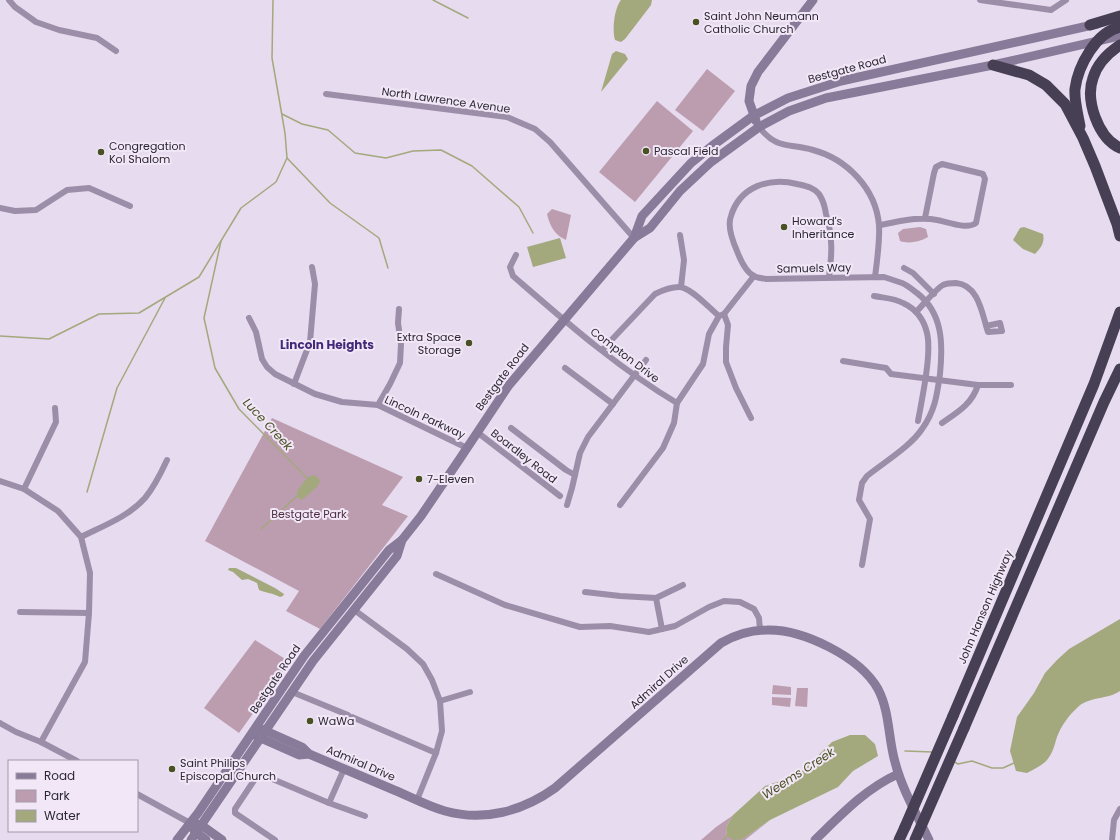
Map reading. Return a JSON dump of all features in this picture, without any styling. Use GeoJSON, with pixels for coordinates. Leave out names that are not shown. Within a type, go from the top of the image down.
{"type":"FeatureCollection","features":[{"type":"Feature","properties":{"kind":"highway"},"geometry":{"type":"LineString","coordinates":[[1090,26],[1120,16]]}},
{"type":"Feature","properties":{"kind":"highway"},"geometry":{"type":"LineString","coordinates":[[1083,138],[1075,90],[1079,73],[1088,54],[1098,41],[1112,28],[1120,27]]}},
{"type":"Feature","properties":{"kind":"highway"},"geometry":{"type":"LineString","coordinates":[[1120,45],[1100,63],[1092,78],[1091,95],[1093,112],[1105,137],[1115,146],[1120,148]]}},
{"type":"Feature","properties":{"kind":"highway"},"geometry":{"type":"LineString","coordinates":[[993,66],[1029,75],[1046,85],[1065,104],[1083,138],[1107,195],[1120,236]]}},
{"type":"Feature","properties":{"kind":"highway"},"geometry":{"type":"LineString","coordinates":[[1094,384],[1120,312]]}},
{"type":"Feature","properties":{"kind":"highway"},"geometry":{"type":"LineString","coordinates":[[1094,384],[1120,332]]}},
{"type":"Feature","properties":{"kind":"highway"},"geometry":{"type":"LineString","coordinates":[[916,840],[1104,402],[1120,369]]}},
{"type":"Feature","properties":{"kind":"highway"},"geometry":{"type":"LineString","coordinates":[[1104,402],[1120,373]]}},
{"type":"Feature","properties":{"kind":"highway","name":"John Hanson Highway"},"geometry":{"type":"LineString","coordinates":[[899,840],[1094,384]]}},
{"type":"Feature","properties":{"kind":"main road"},"geometry":{"type":"LineString","coordinates":[[759,127],[753,116],[749,101],[751,86],[758,72],[813,0]]}},
{"type":"Feature","properties":{"kind":"main road","name":"Bestgate Road"},"geometry":{"type":"LineString","coordinates":[[634,238],[642,216],[682,172],[712,146],[753,116],[788,98],[841,82],[1120,20]]}},
{"type":"Feature","properties":{"kind":"main road","name":"Bestgate Road"},"geometry":{"type":"LineString","coordinates":[[177,840],[319,636],[389,550],[402,540],[421,516],[509,384],[634,238],[650,228],[680,191],[711,162],[759,127],[789,111],[826,98],[993,66],[1120,36]]}},
{"type":"Feature","properties":{"kind":"main road","name":"Bestgate Road"},"geometry":{"type":"LineString","coordinates":[[196,832],[327,643],[396,556],[402,540]]}},
{"type":"Feature","properties":{"kind":"main road","name":"Admiral Drive"},"geometry":{"type":"LineString","coordinates":[[254,731],[299,755],[309,754],[446,811],[476,815],[496,813],[516,809],[538,800],[555,788],[715,648],[735,636],[760,630],[784,631],[808,638],[843,655],[856,663],[866,673],[876,687],[884,704],[898,774],[929,840]]}},
{"type":"Feature","properties":{"kind":"main road"},"geometry":{"type":"LineString","coordinates":[[319,636],[327,643]]}},
{"type":"Feature","properties":{"kind":"main road"},"geometry":{"type":"LineString","coordinates":[[815,840],[868,791],[898,774]]}},
{"type":"Feature","properties":{"kind":"main road"},"geometry":{"type":"LineString","coordinates":[[190,822],[196,832],[206,840]]}},
{"type":"Feature","properties":{"kind":"main road"},"geometry":{"type":"LineString","coordinates":[[196,832],[222,840]]}},
{"type":"Feature","properties":{"kind":"street"},"geometry":{"type":"LineString","coordinates":[[9,0],[15,7],[36,22],[59,30],[97,38],[116,51]]}},
{"type":"Feature","properties":{"kind":"street"},"geometry":{"type":"LineString","coordinates":[[980,0],[1051,10],[1066,0]]}},
{"type":"Feature","properties":{"kind":"street","name":"North Lawrence Avenue"},"geometry":{"type":"LineString","coordinates":[[326,94],[507,117],[535,129],[550,142],[634,238]]}},
{"type":"Feature","properties":{"kind":"street"},"geometry":{"type":"LineString","coordinates":[[759,127],[768,137],[779,144],[813,150],[839,161],[858,177],[869,194],[877,214],[878,225],[875,277]]}},
{"type":"Feature","properties":{"kind":"street"},"geometry":{"type":"LineString","coordinates":[[878,225],[925,218],[965,226],[973,226],[976,223],[985,179],[983,174],[942,164],[936,167],[925,218]]}},
{"type":"Feature","properties":{"kind":"street"},"geometry":{"type":"LineString","coordinates":[[620,505],[663,448],[674,423],[677,403],[703,364],[709,334],[722,315],[754,276],[748,271],[731,238],[730,217],[738,202],[747,192],[758,186],[774,181],[787,181],[809,186],[820,195],[830,227],[832,247],[829,277]]}},
{"type":"Feature","properties":{"kind":"street"},"geometry":{"type":"LineString","coordinates":[[0,208],[15,211],[36,210],[67,190],[89,188],[130,206]]}},
{"type":"Feature","properties":{"kind":"street"},"geometry":{"type":"LineString","coordinates":[[680,235],[684,260],[681,287]]}},
{"type":"Feature","properties":{"kind":"street","name":"Compton Drive"},"geometry":{"type":"LineString","coordinates":[[516,255],[510,267],[513,276],[563,320],[635,376],[677,403]]}},
{"type":"Feature","properties":{"kind":"street"},"geometry":{"type":"LineString","coordinates":[[294,384],[310,342],[315,284],[312,267]]}},
{"type":"Feature","properties":{"kind":"street"},"geometry":{"type":"LineString","coordinates":[[904,268],[913,273],[934,294]]}},
{"type":"Feature","properties":{"kind":"street","name":"Samuels Way"},"geometry":{"type":"LineString","coordinates":[[754,276],[766,279],[829,277],[884,278],[903,283],[923,298],[938,321],[941,332],[942,351],[937,398],[929,419],[911,441],[866,476],[862,483],[859,500],[870,519],[862,565]]}},
{"type":"Feature","properties":{"kind":"street"},"geometry":{"type":"LineString","coordinates":[[916,312],[943,285],[951,283],[962,284],[968,287],[975,295],[986,326]]}},
{"type":"Feature","properties":{"kind":"street"},"geometry":{"type":"LineString","coordinates":[[602,350],[655,294],[667,288],[681,287],[690,291],[722,315],[728,325],[726,362],[736,388],[751,418]]}},
{"type":"Feature","properties":{"kind":"street"},"geometry":{"type":"LineString","coordinates":[[874,296],[894,299],[904,303],[916,312],[924,322],[928,334],[927,360],[918,421]]}},
{"type":"Feature","properties":{"kind":"street"},"geometry":{"type":"LineString","coordinates":[[378,405],[400,363],[401,344],[398,323],[399,309]]}},
{"type":"Feature","properties":{"kind":"street","name":"Lincoln Parkway"},"geometry":{"type":"LineString","coordinates":[[249,318],[256,332],[262,359],[275,374],[315,394],[342,402],[378,405],[467,448]]}},
{"type":"Feature","properties":{"kind":"street"},"geometry":{"type":"LineString","coordinates":[[567,505],[580,453],[588,437],[646,360]]}},
{"type":"Feature","properties":{"kind":"street"},"geometry":{"type":"LineString","coordinates":[[843,361],[886,368],[891,374],[925,379],[978,385],[1011,384]]}},
{"type":"Feature","properties":{"kind":"street"},"geometry":{"type":"LineString","coordinates":[[565,368],[613,404]]}},
{"type":"Feature","properties":{"kind":"street"},"geometry":{"type":"LineString","coordinates":[[942,423],[969,403],[975,394],[978,385]]}},
{"type":"Feature","properties":{"kind":"street"},"geometry":{"type":"LineString","coordinates":[[24,489],[56,422],[55,408]]}},
{"type":"Feature","properties":{"kind":"street"},"geometry":{"type":"LineString","coordinates":[[511,428],[566,470],[575,475]]}},
{"type":"Feature","properties":{"kind":"street","name":"Boardley Road"},"geometry":{"type":"LineString","coordinates":[[477,432],[560,496]]}},
{"type":"Feature","properties":{"kind":"street"},"geometry":{"type":"LineString","coordinates":[[81,537],[121,517],[145,498],[158,478],[167,460]]}},
{"type":"Feature","properties":{"kind":"street"},"geometry":{"type":"LineString","coordinates":[[0,481],[24,489],[58,511],[81,537],[90,574],[89,613],[85,662],[41,742]]}},
{"type":"Feature","properties":{"kind":"street"},"geometry":{"type":"LineString","coordinates":[[436,574],[505,605],[580,627],[610,626],[649,632],[662,630],[675,626],[709,607],[724,601],[740,602],[754,609],[759,618],[760,630]]}},
{"type":"Feature","properties":{"kind":"street"},"geometry":{"type":"LineString","coordinates":[[585,592],[656,598],[683,584]]}},
{"type":"Feature","properties":{"kind":"street"},"geometry":{"type":"LineString","coordinates":[[656,598],[662,630]]}},
{"type":"Feature","properties":{"kind":"street"},"geometry":{"type":"LineString","coordinates":[[353,610],[407,649],[423,664],[432,680],[440,701],[442,731],[436,753],[417,800]]}},
{"type":"Feature","properties":{"kind":"street"},"geometry":{"type":"LineString","coordinates":[[20,612],[89,613]]}},
{"type":"Feature","properties":{"kind":"street"},"geometry":{"type":"LineString","coordinates":[[292,692],[436,753]]}},
{"type":"Feature","properties":{"kind":"street"},"geometry":{"type":"LineString","coordinates":[[440,701],[470,692]]}},
{"type":"Feature","properties":{"kind":"street"},"geometry":{"type":"LineString","coordinates":[[0,723],[75,760]]}},
{"type":"Feature","properties":{"kind":"street"},"geometry":{"type":"LineString","coordinates":[[329,803],[344,769]]}},
{"type":"Feature","properties":{"kind":"street"},"geometry":{"type":"LineString","coordinates":[[275,840],[235,813],[235,809],[257,776],[263,775],[329,803],[365,816]]}},
{"type":"Feature","properties":{"kind":"street"},"geometry":{"type":"LineString","coordinates":[[138,795],[190,822]]}},
{"type":"Feature","properties":{"kind":"street"},"geometry":{"type":"LineString","coordinates":[[1112,840],[1114,820],[1120,809]]}},
{"type":"Feature","properties":{"kind":"green space"},"geometry":{"type":"Polygon","coordinates":[[[707,69],[735,91],[703,131],[675,110],[707,69]]]}},
{"type":"Feature","properties":{"kind":"green space","name":"Pascal Field"},"geometry":{"type":"Polygon","coordinates":[[[657,101],[693,131],[635,202],[599,172],[657,101]]]}},
{"type":"Feature","properties":{"kind":"green space"},"geometry":{"type":"Polygon","coordinates":[[[552,209],[571,215],[566,240],[556,233],[550,223],[547,214],[552,209]]]}},
{"type":"Feature","properties":{"kind":"green space"},"geometry":{"type":"Polygon","coordinates":[[[920,227],[926,229],[928,237],[914,242],[900,241],[898,233],[903,229],[920,227]]]}},
{"type":"Feature","properties":{"kind":"green space","name":"Bestgate Park"},"geometry":{"type":"Polygon","coordinates":[[[272,418],[403,477],[382,505],[408,516],[320,629],[286,611],[299,591],[205,541],[272,418]]]}},
{"type":"Feature","properties":{"kind":"green space"},"geometry":{"type":"Polygon","coordinates":[[[255,640],[290,662],[239,733],[204,708],[255,640]]]}},
{"type":"Feature","properties":{"kind":"green space"},"geometry":{"type":"Polygon","coordinates":[[[773,685],[791,687],[791,695],[772,694],[773,685]]]}},
{"type":"Feature","properties":{"kind":"green space"},"geometry":{"type":"Polygon","coordinates":[[[797,688],[808,688],[807,707],[795,706],[797,688]]]}},
{"type":"Feature","properties":{"kind":"green space"},"geometry":{"type":"Polygon","coordinates":[[[772,697],[791,698],[790,707],[772,705],[772,697]]]}},
{"type":"Feature","properties":{"kind":"green space"},"geometry":{"type":"Polygon","coordinates":[[[732,816],[726,828],[727,836],[743,839],[770,820],[745,840],[701,840],[716,827],[732,816]]]}},
{"type":"Feature","properties":{"kind":"water"},"geometry":{"type":"Polygon","coordinates":[[[621,0],[652,0],[651,5],[625,39],[621,42],[615,40],[614,20],[621,0]]]}},
{"type":"Feature","properties":{"kind":"water"},"geometry":{"type":"Polygon","coordinates":[[[616,51],[625,54],[628,59],[601,92],[612,54],[616,51]]]}},
{"type":"Feature","properties":{"kind":"water"},"geometry":{"type":"Polygon","coordinates":[[[1024,227],[1043,234],[1042,245],[1035,254],[1023,249],[1013,240],[1020,228],[1024,227]]]}},
{"type":"Feature","properties":{"kind":"water"},"geometry":{"type":"Polygon","coordinates":[[[560,238],[566,258],[533,267],[527,247],[560,238]]]}},
{"type":"Feature","properties":{"kind":"water"},"geometry":{"type":"Polygon","coordinates":[[[313,475],[320,480],[318,486],[301,500],[297,496],[297,491],[307,478],[313,475]]]}},
{"type":"Feature","properties":{"kind":"water"},"geometry":{"type":"Polygon","coordinates":[[[229,568],[236,568],[284,594],[280,597],[259,590],[257,583],[248,579],[242,580],[233,572],[228,570],[229,568]]]}},
{"type":"Feature","properties":{"kind":"water"},"geometry":{"type":"Polygon","coordinates":[[[1120,619],[1120,691],[1110,696],[1093,699],[1078,707],[1068,717],[1063,725],[1052,752],[1045,762],[1027,773],[1016,771],[1010,751],[1017,717],[1034,693],[1045,673],[1069,649],[1120,619]]]}},
{"type":"Feature","properties":{"kind":"water"},"geometry":{"type":"Polygon","coordinates":[[[850,735],[865,735],[875,744],[878,756],[853,771],[838,787],[770,820],[743,839],[734,840],[727,836],[726,828],[732,816],[765,786],[798,775],[832,742],[850,735]]]}},
{"type":"Feature","properties":{"kind":"waterway","name":"Luce Creek"},"geometry":{"type":"LineString","coordinates":[[0,336],[49,339],[99,314],[139,313],[199,277],[241,208],[276,182],[287,158],[285,133],[272,58],[273,0]]}},
{"type":"Feature","properties":{"kind":"waterway"},"geometry":{"type":"LineString","coordinates":[[433,0],[468,18]]}},
{"type":"Feature","properties":{"kind":"waterway","name":"Luce Creek"},"geometry":{"type":"LineString","coordinates":[[282,114],[302,124],[328,130],[355,153],[386,158],[413,151],[441,150],[472,166],[519,207],[533,233]]}},
{"type":"Feature","properties":{"kind":"waterway"},"geometry":{"type":"LineString","coordinates":[[287,158],[330,203],[379,238],[388,268]]}},
{"type":"Feature","properties":{"kind":"waterway","name":"Luce Creek"},"geometry":{"type":"LineString","coordinates":[[221,241],[204,318],[215,368],[239,409],[307,478]]}},
{"type":"Feature","properties":{"kind":"waterway"},"geometry":{"type":"LineString","coordinates":[[87,492],[117,388],[165,298]]}},
{"type":"Feature","properties":{"kind":"waterway"},"geometry":{"type":"LineString","coordinates":[[261,529],[297,496]]}},
{"type":"Feature","properties":{"kind":"waterway","name":"Weems Creek"},"geometry":{"type":"LineString","coordinates":[[905,751],[933,752]]}},
{"type":"Feature","properties":{"kind":"waterway","name":"Weems Creek"},"geometry":{"type":"LineString","coordinates":[[953,761],[958,764],[972,761],[992,768],[1003,768],[1014,763]]}},
{"type":"Feature","properties":{"kind":"waterway","name":"Weems Creek"},"geometry":{"type":"LineString","coordinates":[[723,840],[727,836]]}},
{"type":"Feature","properties":{"kind":"place","name":"Saint John Neumann Catholic Church"},"geometry":{"type":"Point","coordinates":[696,22]}},
{"type":"Feature","properties":{"kind":"place","name":"Pascal Field"},"geometry":{"type":"Point","coordinates":[646,151]}},
{"type":"Feature","properties":{"kind":"place","name":"Congregation Kol Shalom"},"geometry":{"type":"Point","coordinates":[101,152]}},
{"type":"Feature","properties":{"kind":"place","name":"Howard's Inheritance"},"geometry":{"type":"Point","coordinates":[784,227]}},
{"type":"Feature","properties":{"kind":"place","name":"Extra Space Storage"},"geometry":{"type":"Point","coordinates":[469,343]}},
{"type":"Feature","properties":{"kind":"place","name":"7-Eleven"},"geometry":{"type":"Point","coordinates":[419,479]}},
{"type":"Feature","properties":{"kind":"place","name":"WaWa"},"geometry":{"type":"Point","coordinates":[310,721]}},
{"type":"Feature","properties":{"kind":"place","name":"Saint Philips Episcopal Church"},"geometry":{"type":"Point","coordinates":[172,769]}},
{"type":"Feature","properties":{"kind":"district","name":"Lincoln Heights"},"geometry":{"type":"Point","coordinates":[327,344]}}]}
